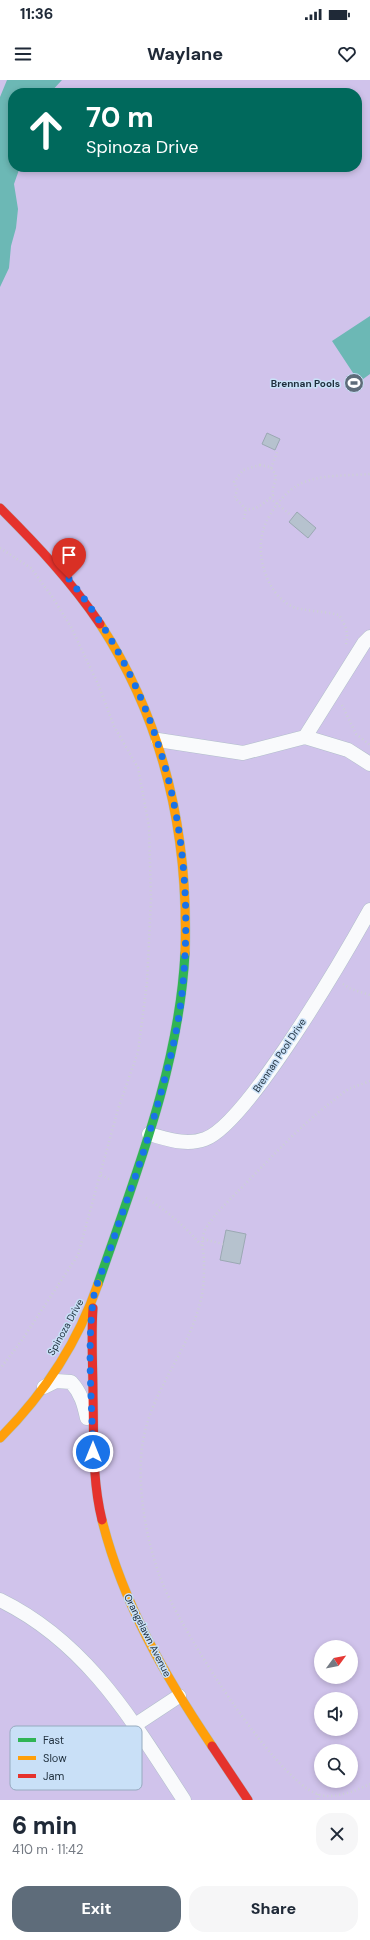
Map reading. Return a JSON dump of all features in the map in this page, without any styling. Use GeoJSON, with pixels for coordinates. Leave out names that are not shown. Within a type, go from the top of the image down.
{"type":"FeatureCollection","features":[{"type":"Feature","properties":{"kind":"street","name":"Spinoza Drive"},"geometry":{"type":"LineString","coordinates":[[0,508],[27,532],[54,560],[84,598],[125,664],[138,690],[158,740],[172,789],[181,837],[186,914],[182,992],[177,1030],[149,1134],[94,1298],[71,1341],[41,1389],[0,1438]]}},
{"type":"Feature","properties":{"kind":"street"},"geometry":{"type":"LineString","coordinates":[[305,737],[338,683],[364,643],[370,637]]}},
{"type":"Feature","properties":{"kind":"street"},"geometry":{"type":"LineString","coordinates":[[158,740],[243,753],[305,737],[348,750],[370,764]]}},
{"type":"Feature","properties":{"kind":"street","name":"Brennan Pool Drive"},"geometry":{"type":"LineString","coordinates":[[149,1134],[191,1143],[205,1139],[217,1133],[245,1104],[263,1080],[295,1033],[370,910]]}},
{"type":"Feature","properties":{"kind":"street","name":"Orangelawn Avenue"},"geometry":{"type":"LineString","coordinates":[[93,1452],[91,1346],[94,1298]]}},
{"type":"Feature","properties":{"kind":"street","name":"Orangelawn Avenue"},"geometry":{"type":"LineString","coordinates":[[41,1389],[56,1381],[71,1382],[83,1400],[93,1452],[100,1511],[117,1568],[139,1622],[179,1696],[248,1800]]}},
{"type":"Feature","properties":{"kind":"street"},"geometry":{"type":"LineString","coordinates":[[0,1600],[37,1622],[67,1645],[105,1683],[135,1725],[179,1696]]}},
{"type":"Feature","properties":{"kind":"street"},"geometry":{"type":"LineString","coordinates":[[142,1736],[184,1800]]}},
{"type":"Feature","properties":{"kind":"path"},"geometry":{"type":"LineString","coordinates":[[271,468],[277,452]]}},
{"type":"Feature","properties":{"kind":"path"},"geometry":{"type":"LineString","coordinates":[[265,465],[271,468],[276,476],[276,482],[273,486],[273,495],[270,498],[252,510],[246,509],[234,498],[237,489],[234,482],[240,473],[245,469],[265,465]]}},
{"type":"Feature","properties":{"kind":"path"},"geometry":{"type":"LineString","coordinates":[[345,648],[348,637],[345,624],[338,615],[325,611],[292,606],[278,596],[269,583],[263,564],[262,543],[265,525],[278,504],[298,486],[311,479],[370,474]]}},
{"type":"Feature","properties":{"kind":"path"},"geometry":{"type":"LineString","coordinates":[[270,498],[292,516]]}},
{"type":"Feature","properties":{"kind":"path"},"geometry":{"type":"LineString","coordinates":[[244,519],[246,509]]}},
{"type":"Feature","properties":{"kind":"path"},"geometry":{"type":"LineString","coordinates":[[0,548],[31,568],[53,598],[71,627],[98,684],[114,726],[138,768],[149,826],[151,899],[147,983],[138,1052],[118,1109],[78,1256],[22,1340],[0,1369]]}},
{"type":"Feature","properties":{"kind":"path"},"geometry":{"type":"LineString","coordinates":[[338,683],[343,710],[356,734],[370,745]]}},
{"type":"Feature","properties":{"kind":"path"},"geometry":{"type":"LineString","coordinates":[[330,976],[351,989],[370,995]]}},
{"type":"Feature","properties":{"kind":"path"},"geometry":{"type":"LineString","coordinates":[[370,1081],[349,1089],[318,1112],[284,1144],[225,1205],[205,1231],[202,1245],[204,1275],[200,1302],[190,1331],[157,1396],[144,1430],[141,1460],[142,1497],[149,1535],[160,1576],[173,1607],[193,1641],[260,1739],[292,1776],[318,1794],[346,1795],[370,1784]]}},
{"type":"Feature","properties":{"kind":"path"},"geometry":{"type":"LineString","coordinates":[[101,1175],[111,1180]]}},
{"type":"Feature","properties":{"kind":"path"},"geometry":{"type":"LineString","coordinates":[[142,1196],[161,1208],[188,1229],[202,1245]]}},
{"type":"Feature","properties":{"kind":"path"},"geometry":{"type":"LineString","coordinates":[[203,1239],[223,1244]]}},
{"type":"Feature","properties":{"kind":"path"},"geometry":{"type":"LineString","coordinates":[[318,1794],[318,1800]]}},
{"type":"Feature","properties":{"kind":"shaded area"},"geometry":{"type":"Polygon","coordinates":[[[0,80],[370,80],[370,1800],[0,1800],[0,80]]]}},
{"type":"Feature","properties":{"kind":"shaded area"},"geometry":{"type":"Polygon","coordinates":[[[7,80],[62,80],[55,88],[8,88],[8,172],[18,172],[14,184],[18,209],[16,228],[11,246],[9,268],[0,287],[0,97],[7,80]]]}},
{"type":"Feature","properties":{"kind":"shaded area"},"geometry":{"type":"Polygon","coordinates":[[[370,316],[370,374],[359,382],[332,341],[370,316]]]}},
{"type":"Feature","properties":{"kind":"building"},"geometry":{"type":"Polygon","coordinates":[[[267,433],[280,439],[275,450],[262,444],[267,433]]]}},
{"type":"Feature","properties":{"kind":"building"},"geometry":{"type":"Polygon","coordinates":[[[297,512],[316,528],[308,538],[289,522],[297,512]]]}},
{"type":"Feature","properties":{"kind":"building"},"geometry":{"type":"Polygon","coordinates":[[[226,1230],[246,1234],[240,1264],[220,1260],[226,1230]]]}},
{"type":"Feature","properties":{"kind":"traffic: fast"},"geometry":{"type":"LineString","coordinates":[[98,1284],[140,1162],[165,1080],[181,996],[185,953]]}},
{"type":"Feature","properties":{"kind":"traffic: slow"},"geometry":{"type":"LineString","coordinates":[[100,624],[122,662],[141,701],[157,741],[168,782],[177,823],[183,866],[185,953]]}},
{"type":"Feature","properties":{"kind":"traffic: slow"},"geometry":{"type":"LineString","coordinates":[[0,1438],[31,1404],[58,1367],[70,1347],[90,1306],[98,1284]]}},
{"type":"Feature","properties":{"kind":"traffic: slow"},"geometry":{"type":"LineString","coordinates":[[102,1520],[121,1581],[147,1638],[178,1693],[212,1746]]}},
{"type":"Feature","properties":{"kind":"traffic: jam"},"geometry":{"type":"LineString","coordinates":[[0,508],[53,564],[89,608],[100,624]]}},
{"type":"Feature","properties":{"kind":"traffic: jam"},"geometry":{"type":"LineString","coordinates":[[93,1308],[92,1341],[94,1459],[102,1520]]}},
{"type":"Feature","properties":{"kind":"traffic: jam"},"geometry":{"type":"LineString","coordinates":[[212,1746],[248,1800]]}},
{"type":"Feature","properties":{"kind":"place","name":"Brennan Pools"},"geometry":{"type":"Point","coordinates":[354,383]}},
{"type":"Feature","properties":{"kind":"route"},"geometry":{"type":"LineString","coordinates":[[69,579],[91,608],[125,664],[138,690],[158,740],[172,789],[181,837],[186,914],[182,992],[177,1030],[170,1060],[149,1134],[94,1298],[91,1346],[93,1452]]}}]}
